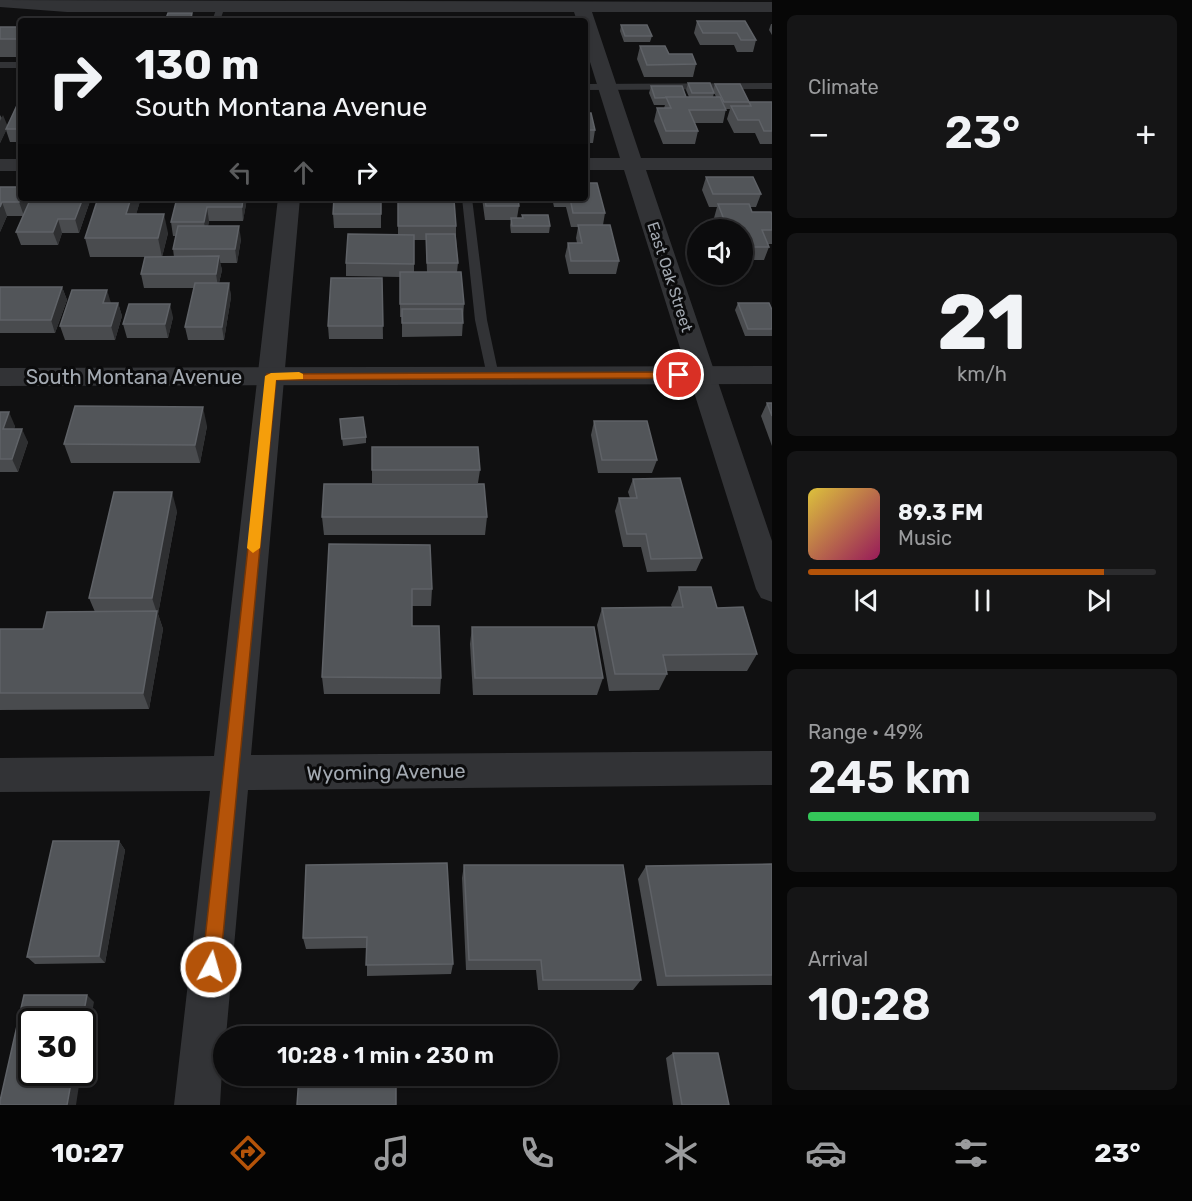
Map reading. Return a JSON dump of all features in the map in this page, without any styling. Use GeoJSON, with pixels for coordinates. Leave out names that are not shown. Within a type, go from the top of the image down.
{"type":"FeatureCollection","features":[{"type":"Feature","properties":{"kind":"street"},"geometry":{"type":"LineString","coordinates":[[0,3],[67,8],[219,13],[580,4],[772,8]]}},
{"type":"Feature","properties":{"kind":"street","name":"East Oak Street"},"geometry":{"type":"LineString","coordinates":[[588,46],[596,87],[633,164],[772,589]]}},
{"type":"Feature","properties":{"kind":"street"},"geometry":{"type":"LineString","coordinates":[[588,164],[772,164]]}},
{"type":"Feature","properties":{"kind":"street"},"geometry":{"type":"LineString","coordinates":[[0,165],[18,165]]}},
{"type":"Feature","properties":{"kind":"street"},"geometry":{"type":"LineString","coordinates":[[197,1105],[289,201]]}},
{"type":"Feature","properties":{"kind":"street","name":"South Montana Avenue"},"geometry":{"type":"LineString","coordinates":[[0,377],[772,375]]}},
{"type":"Feature","properties":{"kind":"street","name":"Wyoming Avenue"},"geometry":{"type":"LineString","coordinates":[[0,775],[772,768]]}},
{"type":"Feature","properties":{"kind":"lane"},"geometry":{"type":"LineString","coordinates":[[0,66],[18,66]]}},
{"type":"Feature","properties":{"kind":"lane"},"geometry":{"type":"LineString","coordinates":[[596,87],[772,86]]}},
{"type":"Feature","properties":{"kind":"lane"},"geometry":{"type":"LineString","coordinates":[[467,201],[481,320],[493,376]]}},
{"type":"Feature","properties":{"kind":"building"},"geometry":{"type":"Polygon","coordinates":[[[168,13],[192,13],[191,18],[166,18],[168,13]]]}},
{"type":"Feature","properties":{"kind":"building"},"geometry":{"type":"Polygon","coordinates":[[[232,17],[273,17],[273,18],[232,17]]]}},
{"type":"Feature","properties":{"kind":"building"},"geometry":{"type":"Polygon","coordinates":[[[429,17],[455,17],[455,18],[429,17]]]}},
{"type":"Feature","properties":{"kind":"building"},"geometry":{"type":"Polygon","coordinates":[[[697,21],[745,21],[756,40],[741,40],[737,33],[703,33],[697,21]]]}},
{"type":"Feature","properties":{"kind":"building"},"geometry":{"type":"Polygon","coordinates":[[[621,25],[647,25],[652,36],[625,36],[621,25]]]}},
{"type":"Feature","properties":{"kind":"building"},"geometry":{"type":"Polygon","coordinates":[[[0,27],[18,27],[18,39],[0,39],[0,27]]]}},
{"type":"Feature","properties":{"kind":"building"},"geometry":{"type":"Polygon","coordinates":[[[640,46],[665,46],[669,54],[692,54],[696,64],[647,65],[640,46]]]}},
{"type":"Feature","properties":{"kind":"building"},"geometry":{"type":"Polygon","coordinates":[[[688,83],[710,83],[714,93],[692,93],[688,83]]]}},
{"type":"Feature","properties":{"kind":"building"},"geometry":{"type":"Polygon","coordinates":[[[715,84],[740,84],[749,102],[724,102],[715,84]]]}},
{"type":"Feature","properties":{"kind":"building"},"geometry":{"type":"Polygon","coordinates":[[[651,86],[682,86],[686,97],[655,98],[651,86]]]}},
{"type":"Feature","properties":{"kind":"building"},"geometry":{"type":"Polygon","coordinates":[[[666,97],[720,97],[726,110],[689,110],[698,131],[666,131],[657,108],[671,108],[666,97]]]}},
{"type":"Feature","properties":{"kind":"building"},"geometry":{"type":"Polygon","coordinates":[[[749,102],[772,102],[772,131],[764,131],[759,120],[738,120],[731,106],[751,106],[749,102]]]}},
{"type":"Feature","properties":{"kind":"building"},"geometry":{"type":"Polygon","coordinates":[[[18,103],[18,129],[6,129],[18,103]]]}},
{"type":"Feature","properties":{"kind":"building"},"geometry":{"type":"Polygon","coordinates":[[[588,113],[591,113],[595,130],[588,130],[588,113]]]}},
{"type":"Feature","properties":{"kind":"building"},"geometry":{"type":"Polygon","coordinates":[[[706,177],[753,177],[761,194],[713,194],[706,177]]]}},
{"type":"Feature","properties":{"kind":"building"},"geometry":{"type":"Polygon","coordinates":[[[588,183],[597,183],[605,213],[573,213],[571,201],[588,201],[588,183]]]}},
{"type":"Feature","properties":{"kind":"building"},"geometry":{"type":"Polygon","coordinates":[[[0,187],[18,187],[19,202],[2,202],[0,207],[0,187]]]}},
{"type":"Feature","properties":{"kind":"building"},"geometry":{"type":"Polygon","coordinates":[[[30,201],[82,201],[75,219],[58,219],[53,232],[16,232],[30,201]]]}},
{"type":"Feature","properties":{"kind":"building"},"geometry":{"type":"Polygon","coordinates":[[[97,201],[130,201],[126,214],[164,214],[158,238],[85,238],[97,201]]]}},
{"type":"Feature","properties":{"kind":"building"},"geometry":{"type":"Polygon","coordinates":[[[176,201],[243,201],[242,207],[207,207],[204,222],[171,222],[176,201]]]}},
{"type":"Feature","properties":{"kind":"building"},"geometry":{"type":"Polygon","coordinates":[[[334,201],[381,201],[381,214],[333,214],[334,201]]]}},
{"type":"Feature","properties":{"kind":"building"},"geometry":{"type":"Polygon","coordinates":[[[398,201],[454,201],[456,226],[398,226],[398,201]]]}},
{"type":"Feature","properties":{"kind":"building"},"geometry":{"type":"Polygon","coordinates":[[[485,201],[518,201],[519,206],[486,206],[485,201]]]}},
{"type":"Feature","properties":{"kind":"building"},"geometry":{"type":"Polygon","coordinates":[[[718,204],[749,204],[752,212],[771,212],[772,230],[762,230],[769,247],[753,247],[753,219],[724,219],[718,204]]]}},
{"type":"Feature","properties":{"kind":"building"},"geometry":{"type":"Polygon","coordinates":[[[522,215],[548,215],[550,226],[512,226],[511,218],[523,218],[522,215]]]}},
{"type":"Feature","properties":{"kind":"building"},"geometry":{"type":"Polygon","coordinates":[[[578,225],[610,225],[619,261],[571,261],[568,243],[582,243],[578,225]]]}},
{"type":"Feature","properties":{"kind":"building"},"geometry":{"type":"Polygon","coordinates":[[[178,226],[239,226],[235,249],[173,249],[178,226]]]}},
{"type":"Feature","properties":{"kind":"building"},"geometry":{"type":"Polygon","coordinates":[[[348,234],[414,235],[414,264],[346,263],[348,234]]]}},
{"type":"Feature","properties":{"kind":"building"},"geometry":{"type":"Polygon","coordinates":[[[426,234],[455,234],[458,263],[427,263],[426,234]]]}},
{"type":"Feature","properties":{"kind":"building"},"geometry":{"type":"Polygon","coordinates":[[[219,256],[216,274],[141,274],[145,257],[219,256]]]}},
{"type":"Feature","properties":{"kind":"building"},"geometry":{"type":"Polygon","coordinates":[[[400,272],[461,272],[464,304],[400,304],[400,272]]]}},
{"type":"Feature","properties":{"kind":"building"},"geometry":{"type":"Polygon","coordinates":[[[331,278],[382,278],[383,326],[328,326],[331,278]]]}},
{"type":"Feature","properties":{"kind":"building"},"geometry":{"type":"Polygon","coordinates":[[[195,283],[229,283],[222,327],[185,327],[195,283]]]}},
{"type":"Feature","properties":{"kind":"building"},"geometry":{"type":"Polygon","coordinates":[[[0,287],[62,287],[51,320],[0,320],[0,287]]]}},
{"type":"Feature","properties":{"kind":"building"},"geometry":{"type":"Polygon","coordinates":[[[72,290],[107,290],[103,303],[118,303],[111,326],[60,326],[72,290]]]}},
{"type":"Feature","properties":{"kind":"building"},"geometry":{"type":"Polygon","coordinates":[[[738,303],[769,303],[772,310],[772,329],[748,329],[738,303]]]}},
{"type":"Feature","properties":{"kind":"building"},"geometry":{"type":"Polygon","coordinates":[[[129,304],[170,304],[165,324],[123,324],[129,304]]]}},
{"type":"Feature","properties":{"kind":"building"},"geometry":{"type":"Polygon","coordinates":[[[402,309],[462,309],[463,323],[402,323],[402,309]]]}},
{"type":"Feature","properties":{"kind":"building"},"geometry":{"type":"Polygon","coordinates":[[[767,403],[772,403],[772,416],[767,403]]]}},
{"type":"Feature","properties":{"kind":"building"},"geometry":{"type":"Polygon","coordinates":[[[75,406],[203,407],[195,445],[64,444],[75,406]]]}},
{"type":"Feature","properties":{"kind":"building"},"geometry":{"type":"Polygon","coordinates":[[[0,412],[9,412],[3,429],[22,429],[12,459],[0,459],[0,412]]]}},
{"type":"Feature","properties":{"kind":"building"},"geometry":{"type":"Polygon","coordinates":[[[363,417],[366,437],[342,439],[340,419],[363,417]]]}},
{"type":"Feature","properties":{"kind":"building"},"geometry":{"type":"Polygon","coordinates":[[[594,421],[647,421],[657,460],[602,460],[594,421]]]}},
{"type":"Feature","properties":{"kind":"building"},"geometry":{"type":"Polygon","coordinates":[[[372,447],[478,447],[480,470],[372,470],[372,447]]]}},
{"type":"Feature","properties":{"kind":"building"},"geometry":{"type":"Polygon","coordinates":[[[680,478],[702,558],[651,559],[646,534],[627,534],[619,498],[637,498],[633,479],[680,478]]]}},
{"type":"Feature","properties":{"kind":"building"},"geometry":{"type":"Polygon","coordinates":[[[324,484],[484,484],[487,517],[322,517],[324,484]]]}},
{"type":"Feature","properties":{"kind":"building"},"geometry":{"type":"Polygon","coordinates":[[[114,492],[172,492],[152,598],[89,598],[114,492]]]}},
{"type":"Feature","properties":{"kind":"building"},"geometry":{"type":"Polygon","coordinates":[[[329,544],[430,545],[432,589],[412,589],[412,626],[439,626],[441,678],[322,677],[329,544]]]}},
{"type":"Feature","properties":{"kind":"building"},"geometry":{"type":"Polygon","coordinates":[[[679,587],[711,587],[717,608],[743,607],[757,654],[663,655],[667,674],[615,674],[602,608],[683,607],[679,587]]]}},
{"type":"Feature","properties":{"kind":"building"},"geometry":{"type":"Polygon","coordinates":[[[157,611],[143,693],[0,693],[0,629],[43,629],[47,612],[157,611]]]}},
{"type":"Feature","properties":{"kind":"building"},"geometry":{"type":"Polygon","coordinates":[[[472,627],[594,627],[603,678],[475,678],[472,627]]]}},
{"type":"Feature","properties":{"kind":"building"},"geometry":{"type":"Polygon","coordinates":[[[53,841],[119,841],[99,956],[27,957],[53,841]]]}},
{"type":"Feature","properties":{"kind":"building"},"geometry":{"type":"Polygon","coordinates":[[[447,863],[453,964],[366,965],[367,937],[303,938],[306,865],[447,863]]]}},
{"type":"Feature","properties":{"kind":"building"},"geometry":{"type":"Polygon","coordinates":[[[772,864],[772,975],[666,976],[646,866],[772,864]]]}},
{"type":"Feature","properties":{"kind":"building"},"geometry":{"type":"Polygon","coordinates":[[[464,865],[623,865],[641,980],[543,980],[541,960],[469,960],[464,865]]]}},
{"type":"Feature","properties":{"kind":"building"},"geometry":{"type":"Polygon","coordinates":[[[24,995],[87,995],[85,1008],[21,1008],[24,995]]]}},
{"type":"Feature","properties":{"kind":"building"},"geometry":{"type":"Polygon","coordinates":[[[18,1022],[18,1086],[70,1086],[67,1105],[0,1105],[18,1022]]]}},
{"type":"Feature","properties":{"kind":"building"},"geometry":{"type":"Polygon","coordinates":[[[673,1053],[718,1053],[729,1105],[682,1105],[673,1053]]]}},
{"type":"Feature","properties":{"kind":"building"},"geometry":{"type":"Polygon","coordinates":[[[298,1086],[396,1086],[396,1105],[297,1105],[298,1086]]]}},
{"type":"Feature","properties":{"kind":"slow traffic"},"geometry":{"type":"LineString","coordinates":[[253,548],[271,376],[299,376]]}},
{"type":"Feature","properties":{"kind":"route"},"geometry":{"type":"LineString","coordinates":[[211,967],[271,376],[679,375]]}}]}
